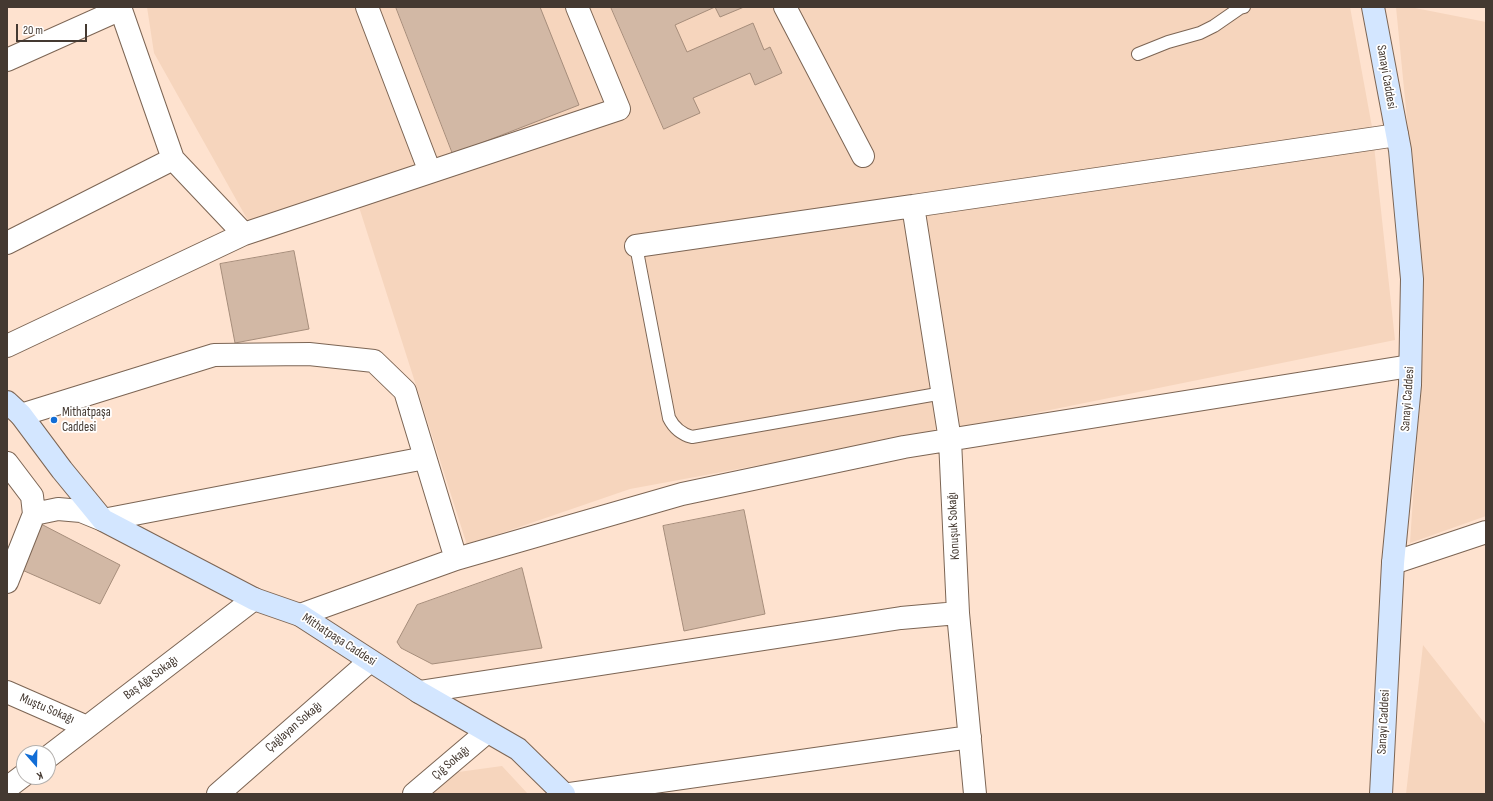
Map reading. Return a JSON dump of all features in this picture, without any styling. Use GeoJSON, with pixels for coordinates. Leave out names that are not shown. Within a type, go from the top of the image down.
{"type":"FeatureCollection","features":[{"type":"Feature","properties":{"kind":"main road","name":"Sanayi Caddesi"},"geometry":{"type":"LineString","coordinates":[[1373,7],[1400,150],[1412,279],[1410,385],[1393,563],[1380,794]]}},
{"type":"Feature","properties":{"kind":"main road","name":"Mithatpaşa Caddesi"},"geometry":{"type":"LineString","coordinates":[[14,408],[103,520],[254,599],[300,615],[419,692],[518,749],[564,794]]}},
{"type":"Feature","properties":{"kind":"street"},"geometry":{"type":"LineString","coordinates":[[367,7],[430,172]]}},
{"type":"Feature","properties":{"kind":"street"},"geometry":{"type":"LineString","coordinates":[[7,346],[244,234],[619,109],[577,7]]}},
{"type":"Feature","properties":{"kind":"street"},"geometry":{"type":"LineString","coordinates":[[785,7],[863,156]]}},
{"type":"Feature","properties":{"kind":"street"},"geometry":{"type":"LineString","coordinates":[[7,60],[121,8],[173,159],[244,234]]}},
{"type":"Feature","properties":{"kind":"street"},"geometry":{"type":"LineString","coordinates":[[636,246],[1397,134]]}},
{"type":"Feature","properties":{"kind":"street"},"geometry":{"type":"LineString","coordinates":[[7,243],[173,159]]}},
{"type":"Feature","properties":{"kind":"street","name":"Konuşuk Sokağı"},"geometry":{"type":"LineString","coordinates":[[913,206],[950,440],[958,613],[975,794]]}},
{"type":"Feature","properties":{"kind":"street"},"geometry":{"type":"LineString","coordinates":[[14,408],[214,355],[309,354],[374,361],[405,391],[456,559]]}},
{"type":"Feature","properties":{"kind":"street"},"geometry":{"type":"LineString","coordinates":[[300,615],[456,559],[682,494],[904,447],[1410,366]]}},
{"type":"Feature","properties":{"kind":"street"},"geometry":{"type":"LineString","coordinates":[[34,514],[58,509],[82,511],[103,520],[425,458]]}},
{"type":"Feature","properties":{"kind":"street"},"geometry":{"type":"LineString","coordinates":[[7,463],[32,496],[34,514],[7,582]]}},
{"type":"Feature","properties":{"kind":"street"},"geometry":{"type":"LineString","coordinates":[[1393,563],[1486,532]]}},
{"type":"Feature","properties":{"kind":"street","name":"Baş Ağa Sokağı"},"geometry":{"type":"LineString","coordinates":[[56,751],[254,599]]}},
{"type":"Feature","properties":{"kind":"street"},"geometry":{"type":"LineString","coordinates":[[419,692],[901,618],[958,613]]}},
{"type":"Feature","properties":{"kind":"street","name":"Çağlayan Sokağı"},"geometry":{"type":"LineString","coordinates":[[218,794],[370,660]]}},
{"type":"Feature","properties":{"kind":"street","name":"Muştu Sokağı"},"geometry":{"type":"LineString","coordinates":[[7,692],[87,726]]}},
{"type":"Feature","properties":{"kind":"street","name":"Çığ Sokağı"},"geometry":{"type":"LineString","coordinates":[[414,794],[487,732]]}},
{"type":"Feature","properties":{"kind":"street"},"geometry":{"type":"LineString","coordinates":[[570,794],[970,737]]}},
{"type":"Feature","properties":{"kind":"street"},"geometry":{"type":"LineString","coordinates":[[7,788],[16,781]]}},
{"type":"Feature","properties":{"kind":"lane"},"geometry":{"type":"LineString","coordinates":[[1138,54],[1168,42],[1200,33],[1244,7]]}},
{"type":"Feature","properties":{"kind":"lane"},"geometry":{"type":"LineString","coordinates":[[636,246],[669,418],[678,431],[685,435],[692,436],[943,393]]}},
{"type":"Feature","properties":{"kind":"shaded area"},"geometry":{"type":"Polygon","coordinates":[[[147,7],[1350,7],[1372,127],[1395,340],[971,426],[630,489],[467,545],[359,207],[260,242],[154,53],[147,7]]]}},
{"type":"Feature","properties":{"kind":"shaded area"},"geometry":{"type":"Polygon","coordinates":[[[1396,7],[1410,7],[1486,22],[1486,516],[1410,543],[1423,346],[1410,150],[1396,7]]]}},
{"type":"Feature","properties":{"kind":"shaded area"},"geometry":{"type":"Polygon","coordinates":[[[1423,645],[1486,725],[1486,794],[1406,794],[1423,645]]]}},
{"type":"Feature","properties":{"kind":"shaded area"},"geometry":{"type":"Polygon","coordinates":[[[502,766],[528,794],[426,794],[451,773],[502,766]]]}},
{"type":"Feature","properties":{"kind":"building"},"geometry":{"type":"Polygon","coordinates":[[[396,7],[540,7],[579,105],[453,154],[396,7]]]}},
{"type":"Feature","properties":{"kind":"building"},"geometry":{"type":"Polygon","coordinates":[[[611,7],[715,7],[675,25],[687,52],[753,23],[764,50],[770,47],[782,73],[755,85],[750,73],[693,98],[700,113],[664,129],[611,7]]]}},
{"type":"Feature","properties":{"kind":"building"},"geometry":{"type":"Polygon","coordinates":[[[715,7],[744,7],[720,17],[715,7]]]}},
{"type":"Feature","properties":{"kind":"building"},"geometry":{"type":"Polygon","coordinates":[[[294,251],[309,329],[235,343],[220,264],[294,251]]]}},
{"type":"Feature","properties":{"kind":"building"},"geometry":{"type":"Polygon","coordinates":[[[744,510],[765,614],[684,631],[663,526],[744,510]]]}},
{"type":"Feature","properties":{"kind":"building"},"geometry":{"type":"Polygon","coordinates":[[[41,524],[120,565],[100,604],[22,570],[41,524]]]}},
{"type":"Feature","properties":{"kind":"building"},"geometry":{"type":"Polygon","coordinates":[[[522,568],[542,648],[432,664],[401,648],[397,642],[417,605],[522,568]]]}},
{"type":"Feature","properties":{"kind":"place","name":"Mithatpaşa Caddesi"},"geometry":{"type":"Point","coordinates":[54,420]}}]}
